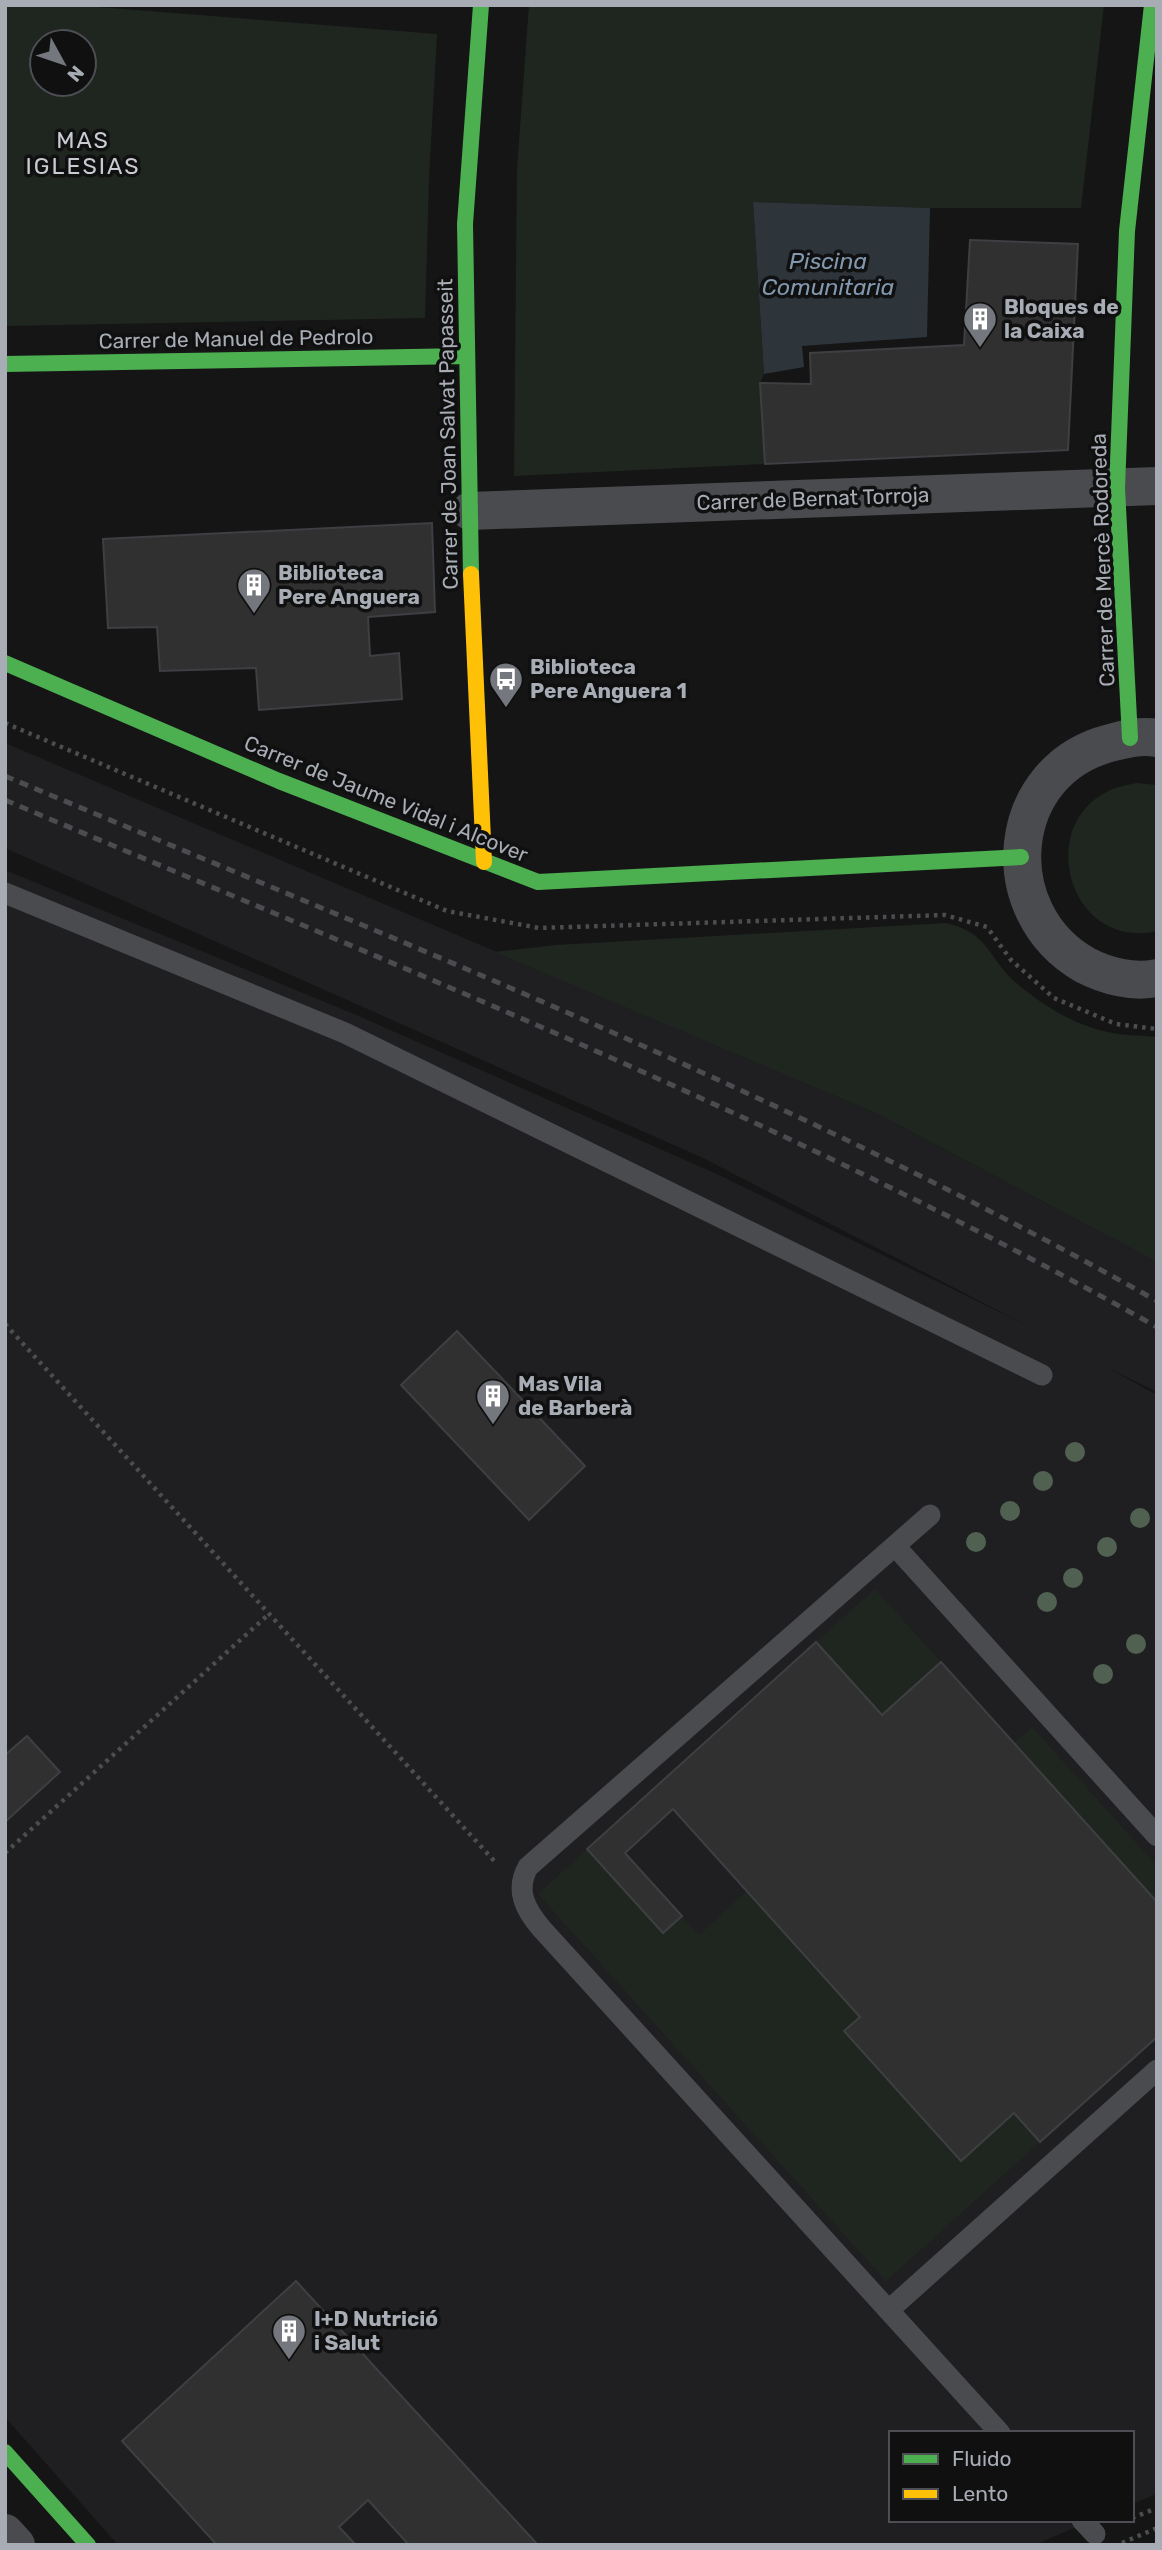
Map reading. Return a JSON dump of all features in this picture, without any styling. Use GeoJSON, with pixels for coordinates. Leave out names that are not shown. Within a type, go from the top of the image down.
{"type":"FeatureCollection","features":[{"type":"Feature","properties":{"kind":"street","name":"Carrer de Joan Salvat Papasseit"},"geometry":{"type":"LineString","coordinates":[[481,5],[465,224],[470,511],[484,862]]}},
{"type":"Feature","properties":{"kind":"street","name":"Carrer de Mercè Rodoreda"},"geometry":{"type":"LineString","coordinates":[[1143,738],[1117,488],[1128,231],[1152,5]]}},
{"type":"Feature","properties":{"kind":"street","name":"Carrer de Manuel de Pedrolo"},"geometry":{"type":"LineString","coordinates":[[5,365],[467,356]]}},
{"type":"Feature","properties":{"kind":"street","name":"Carrer de Bernat Torroja"},"geometry":{"type":"LineString","coordinates":[[470,511],[1157,486]]}},
{"type":"Feature","properties":{"kind":"street","name":"Carrer de Jaume Vidal i Alcover"},"geometry":{"type":"LineString","coordinates":[[5,663],[279,781],[538,881],[1021,857]]}},
{"type":"Feature","properties":{"kind":"street"},"geometry":{"type":"LineString","coordinates":[[1143,738],[1097,746],[1072,759],[1049,781],[1030,813],[1021,857],[1025,890],[1037,919],[1052,941],[1070,956],[1097,971],[1122,978],[1157,978]]}},
{"type":"Feature","properties":{"kind":"street"},"geometry":{"type":"LineString","coordinates":[[5,2452],[88,2545]]}},
{"type":"Feature","properties":{"kind":"street"},"geometry":{"type":"LineString","coordinates":[[5,2533],[16,2545]]}},
{"type":"Feature","properties":{"kind":"lane"},"geometry":{"type":"LineString","coordinates":[[5,893],[345,1033],[1042,1375]]}},
{"type":"Feature","properties":{"kind":"lane"},"geometry":{"type":"LineString","coordinates":[[930,1516],[528,1867],[522,1891],[530,1914],[541,1928],[998,2431]]}},
{"type":"Feature","properties":{"kind":"lane"},"geometry":{"type":"LineString","coordinates":[[895,1546],[1157,1836]]}},
{"type":"Feature","properties":{"kind":"lane"},"geometry":{"type":"LineString","coordinates":[[889,2310],[1157,2070]]}},
{"type":"Feature","properties":{"kind":"path"},"geometry":{"type":"LineString","coordinates":[[5,1325],[522,1891]]}},
{"type":"Feature","properties":{"kind":"path"},"geometry":{"type":"LineString","coordinates":[[5,1853],[269,1614]]}},
{"type":"Feature","properties":{"kind":"path"},"geometry":{"type":"LineString","coordinates":[[1134,2517],[1157,2508]]}},
{"type":"Feature","properties":{"kind":"path"},"geometry":{"type":"LineString","coordinates":[[1117,2545],[1157,2528]]}},
{"type":"Feature","properties":{"kind":"shaded area"},"geometry":{"type":"Polygon","coordinates":[[[5,5],[72,5],[437,34],[425,318],[5,326],[5,5]]]}},
{"type":"Feature","properties":{"kind":"shaded area"},"geometry":{"type":"Polygon","coordinates":[[[529,5],[1104,5],[1081,208],[930,208],[753,202],[764,374],[760,383],[765,464],[514,476],[517,169],[529,5]]]}},
{"type":"Feature","properties":{"kind":"shaded area"},"geometry":{"type":"Polygon","coordinates":[[[5,743],[878,1114],[1157,1262],[1157,1392],[1108,1368],[1157,1395],[1157,2494],[1134,2503],[1134,2431],[889,2431],[889,2522],[1088,2522],[1034,2545],[118,2545],[5,2417],[5,870],[354,1014],[719,1175],[1028,1326],[703,1158],[5,848],[5,743]]]}},
{"type":"Feature","properties":{"kind":"shaded area"},"geometry":{"type":"Polygon","coordinates":[[[1136,783],[1157,785],[1157,931],[1126,932],[1101,922],[1083,903],[1072,879],[1068,853],[1074,827],[1089,804],[1115,788],[1136,783]]]}},
{"type":"Feature","properties":{"kind":"shaded area"},"geometry":{"type":"Polygon","coordinates":[[[946,923],[960,927],[979,939],[1014,981],[1058,1012],[1095,1029],[1157,1037],[1157,1262],[878,1114],[495,952],[556,945],[946,923]]]}},
{"type":"Feature","properties":{"kind":"shaded area"},"geometry":{"type":"Polygon","coordinates":[[[875,1589],[941,1662],[882,1715],[816,1642],[875,1589]]]}},
{"type":"Feature","properties":{"kind":"shaded area"},"geometry":{"type":"Polygon","coordinates":[[[1032,1727],[1157,1866],[1157,1902],[1014,1743],[1032,1727]]]}},
{"type":"Feature","properties":{"kind":"shaded area"},"geometry":{"type":"Polygon","coordinates":[[[587,1849],[682,1916],[699,1935],[747,1891],[860,2017],[844,2032],[960,2161],[1014,2113],[1040,2142],[886,2281],[538,1894],[587,1849]]]}},
{"type":"Feature","properties":{"kind":"water","name":"Piscina Comunitaria"},"geometry":{"type":"Polygon","coordinates":[[[753,202],[930,208],[927,337],[802,346],[804,367],[764,374],[753,202]]]}},
{"type":"Feature","properties":{"kind":"building","name":"Bloques de la Caixa"},"geometry":{"type":"Polygon","coordinates":[[[970,240],[1078,244],[1068,450],[765,464],[760,383],[811,384],[810,353],[964,345],[970,240]]]}},
{"type":"Feature","properties":{"kind":"building","name":"Biblioteca Pere Anguera"},"geometry":{"type":"Polygon","coordinates":[[[432,523],[435,612],[368,617],[370,656],[399,653],[402,699],[259,710],[256,668],[160,671],[157,627],[108,628],[103,539],[432,523]]]}},
{"type":"Feature","properties":{"kind":"building","name":"Mas Vila de Barberà"},"geometry":{"type":"Polygon","coordinates":[[[457,1331],[585,1466],[529,1520],[401,1385],[457,1331]]]}},
{"type":"Feature","properties":{"kind":"building"},"geometry":{"type":"Polygon","coordinates":[[[816,1642],[882,1715],[941,1662],[1157,1902],[1157,2037],[1040,2142],[1014,2113],[961,2161],[844,2031],[860,2017],[673,1809],[625,1853],[682,1916],[663,1933],[587,1849],[816,1642]]]}},
{"type":"Feature","properties":{"kind":"building"},"geometry":{"type":"Polygon","coordinates":[[[27,1736],[60,1772],[5,1822],[5,1755],[27,1736]]]}},
{"type":"Feature","properties":{"kind":"building","name":"I+D Nutrició i Salut"},"geometry":{"type":"Polygon","coordinates":[[[296,2281],[538,2545],[409,2545],[368,2500],[339,2527],[356,2545],[217,2545],[122,2441],[296,2281]]]}},
{"type":"Feature","properties":{"kind":"railway"},"geometry":{"type":"LineString","coordinates":[[5,776],[443,959],[734,1087],[1018,1226],[1157,1301]]}},
{"type":"Feature","properties":{"kind":"railway"},"geometry":{"type":"LineString","coordinates":[[5,800],[443,985],[733,1113],[1018,1252],[1157,1327]]}},
{"type":"Feature","properties":{"kind":"traffic: fast"},"geometry":{"type":"LineString","coordinates":[[471,574],[465,224],[481,5]]}},
{"type":"Feature","properties":{"kind":"traffic: fast"},"geometry":{"type":"LineString","coordinates":[[1130,738],[1117,488],[1127,231],[1152,5]]}},
{"type":"Feature","properties":{"kind":"traffic: fast"},"geometry":{"type":"LineString","coordinates":[[5,364],[467,356]]}},
{"type":"Feature","properties":{"kind":"traffic: fast"},"geometry":{"type":"LineString","coordinates":[[5,663],[279,781],[538,882],[1021,857]]}},
{"type":"Feature","properties":{"kind":"traffic: fast"},"geometry":{"type":"LineString","coordinates":[[5,2452],[88,2545]]}},
{"type":"Feature","properties":{"kind":"traffic: slow"},"geometry":{"type":"LineString","coordinates":[[471,574],[484,862]]}},
{"type":"Feature","properties":{"kind":"place","name":"Bloques de la Caixa"},"geometry":{"type":"Point","coordinates":[980,349]}},
{"type":"Feature","properties":{"kind":"place","name":"Biblioteca Pere Anguera"},"geometry":{"type":"Point","coordinates":[254,615]}},
{"type":"Feature","properties":{"kind":"place","name":"Biblioteca Pere Anguera 1"},"geometry":{"type":"Point","coordinates":[506,709]}},
{"type":"Feature","properties":{"kind":"place","name":"Mas Vila de Barberà"},"geometry":{"type":"Point","coordinates":[493,1426]}},
{"type":"Feature","properties":{"kind":"place","name":"I+D Nutrició i Salut"},"geometry":{"type":"Point","coordinates":[289,2361]}},
{"type":"Feature","properties":{"kind":"district","name":"MAS IGLESIAS"},"geometry":{"type":"Point","coordinates":[83,153]}}]}
